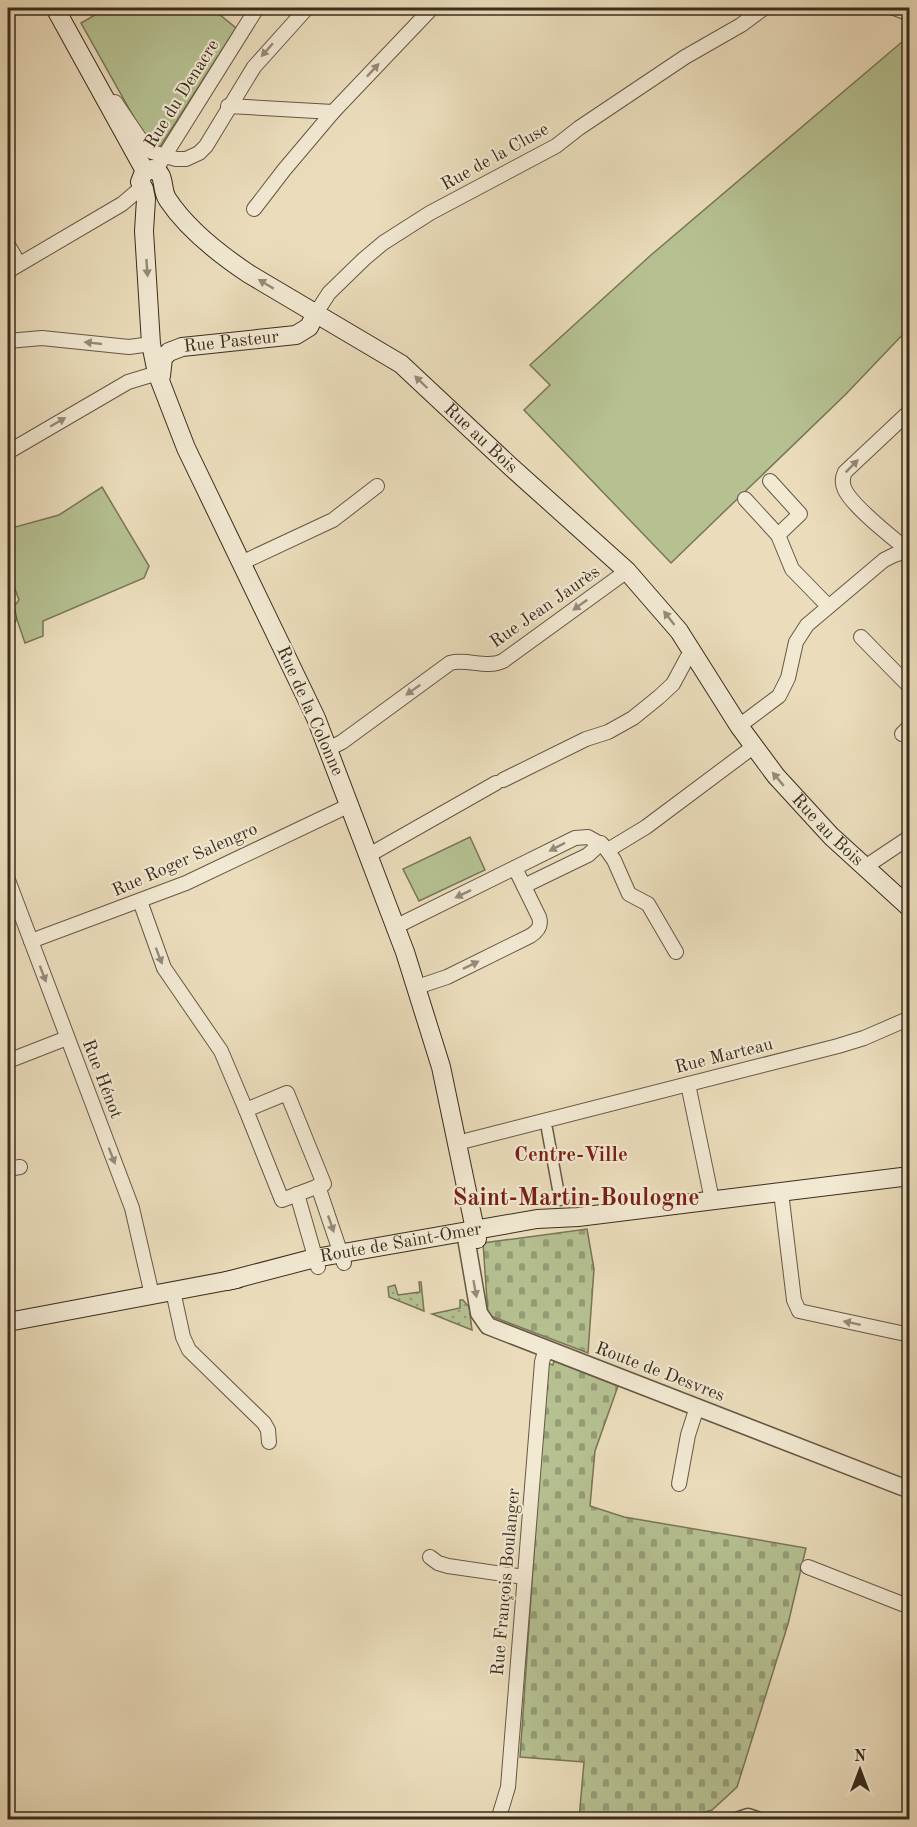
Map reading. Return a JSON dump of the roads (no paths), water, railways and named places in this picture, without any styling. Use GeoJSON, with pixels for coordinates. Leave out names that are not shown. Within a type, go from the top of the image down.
{"type":"FeatureCollection","features":[{"type":"Feature","properties":{"kind":"main road","name":"Rue au Bois"},"geometry":{"type":"LineString","coordinates":[[55,8],[169,202],[216,250],[249,274],[401,364],[627,571],[667,615],[753,747],[780,781],[810,815],[909,908]]}},
{"type":"Feature","properties":{"kind":"main road","name":"Rue de la Colonne"},"geometry":{"type":"LineString","coordinates":[[152,176],[144,231],[145,340],[186,448],[308,700],[369,855],[417,987],[437,1053],[458,1143],[471,1236]]}},
{"type":"Feature","properties":{"kind":"main road","name":"Rue Pasteur"},"geometry":{"type":"LineString","coordinates":[[160,376],[163,358],[174,349],[296,335],[309,327],[316,313]]}},
{"type":"Feature","properties":{"kind":"main road","name":"Route de Saint-Omer"},"geometry":{"type":"LineString","coordinates":[[8,1322],[317,1262],[471,1236],[544,1218],[578,1217],[909,1176]]}},
{"type":"Feature","properties":{"kind":"street","name":"Rue du Denacre"},"geometry":{"type":"LineString","coordinates":[[13,267],[131,198],[152,176],[257,8]]}},
{"type":"Feature","properties":{"kind":"street"},"geometry":{"type":"LineString","coordinates":[[152,176],[199,153],[206,146],[228,106],[259,60],[307,8]]}},
{"type":"Feature","properties":{"kind":"street"},"geometry":{"type":"LineString","coordinates":[[254,209],[333,112],[432,8]]}},
{"type":"Feature","properties":{"kind":"street","name":"Rue de la Cluse"},"geometry":{"type":"LineString","coordinates":[[316,313],[329,293],[364,259],[390,239],[430,213],[556,146],[690,53],[741,25],[764,8]]}},
{"type":"Feature","properties":{"kind":"street"},"geometry":{"type":"LineString","coordinates":[[894,8],[909,14]]}},
{"type":"Feature","properties":{"kind":"street"},"geometry":{"type":"LineString","coordinates":[[228,106],[333,112]]}},
{"type":"Feature","properties":{"kind":"street"},"geometry":{"type":"LineString","coordinates":[[112,210],[127,208],[135,211],[144,231]]}},
{"type":"Feature","properties":{"kind":"street"},"geometry":{"type":"LineString","coordinates":[[8,246],[13,267]]}},
{"type":"Feature","properties":{"kind":"street"},"geometry":{"type":"LineString","coordinates":[[8,341],[42,338],[145,340],[174,349]]}},
{"type":"Feature","properties":{"kind":"street"},"geometry":{"type":"LineString","coordinates":[[8,452],[143,371],[147,363],[144,352],[145,340]]}},
{"type":"Feature","properties":{"kind":"street"},"geometry":{"type":"LineString","coordinates":[[128,382],[160,376]]}},
{"type":"Feature","properties":{"kind":"street"},"geometry":{"type":"LineString","coordinates":[[909,411],[843,476],[843,483],[846,493],[880,528],[909,551]]}},
{"type":"Feature","properties":{"kind":"street"},"geometry":{"type":"LineString","coordinates":[[770,482],[800,514],[778,535]]}},
{"type":"Feature","properties":{"kind":"street"},"geometry":{"type":"LineString","coordinates":[[241,562],[333,520],[377,486]]}},
{"type":"Feature","properties":{"kind":"street"},"geometry":{"type":"LineString","coordinates":[[745,499],[778,535],[792,569],[828,606]]}},
{"type":"Feature","properties":{"kind":"street"},"geometry":{"type":"LineString","coordinates":[[739,726],[779,696],[785,684],[794,647],[799,636],[812,620],[884,560],[909,551]]}},
{"type":"Feature","properties":{"kind":"street","name":"Rue Jean Jaurès"},"geometry":{"type":"LineString","coordinates":[[328,749],[342,742],[450,663],[492,664],[503,661],[627,571]]}},
{"type":"Feature","properties":{"kind":"street"},"geometry":{"type":"LineString","coordinates":[[8,612],[8,618]]}},
{"type":"Feature","properties":{"kind":"street"},"geometry":{"type":"LineString","coordinates":[[861,637],[909,687]]}},
{"type":"Feature","properties":{"kind":"street"},"geometry":{"type":"LineString","coordinates":[[369,855],[500,781],[586,739],[608,732],[633,718],[673,684],[687,658],[693,652]]}},
{"type":"Feature","properties":{"kind":"street"},"geometry":{"type":"LineString","coordinates":[[524,886],[646,828],[753,747]]}},
{"type":"Feature","properties":{"kind":"street","name":"Rue Roger Salengro"},"geometry":{"type":"LineString","coordinates":[[31,941],[186,883],[350,805]]}},
{"type":"Feature","properties":{"kind":"street"},"geometry":{"type":"LineString","coordinates":[[395,927],[579,836],[588,837],[604,847],[616,865],[629,894],[648,904],[676,952]]}},
{"type":"Feature","properties":{"kind":"street"},"geometry":{"type":"LineString","coordinates":[[865,867],[909,837]]}},
{"type":"Feature","properties":{"kind":"street"},"geometry":{"type":"LineString","coordinates":[[417,987],[447,977],[536,933],[540,920],[515,868]]}},
{"type":"Feature","properties":{"kind":"street","name":"Rue Hénot"},"geometry":{"type":"LineString","coordinates":[[8,880],[132,1208],[152,1295]]}},
{"type":"Feature","properties":{"kind":"street"},"geometry":{"type":"LineString","coordinates":[[140,901],[164,968],[221,1052],[282,1200],[324,1184],[288,1093],[246,1110]]}},
{"type":"Feature","properties":{"kind":"street","name":"Rue Marteau"},"geometry":{"type":"LineString","coordinates":[[458,1143],[546,1124],[846,1043],[909,1018]]}},
{"type":"Feature","properties":{"kind":"street"},"geometry":{"type":"LineString","coordinates":[[8,1061],[68,1038]]}},
{"type":"Feature","properties":{"kind":"street"},"geometry":{"type":"LineString","coordinates":[[688,1084],[712,1200]]}},
{"type":"Feature","properties":{"kind":"street"},"geometry":{"type":"LineString","coordinates":[[546,1124],[560,1200]]}},
{"type":"Feature","properties":{"kind":"street"},"geometry":{"type":"LineString","coordinates":[[318,1186],[342,1258]]}},
{"type":"Feature","properties":{"kind":"street"},"geometry":{"type":"LineString","coordinates":[[781,1192],[794,1300],[799,1311],[909,1335]]}},
{"type":"Feature","properties":{"kind":"street"},"geometry":{"type":"LineString","coordinates":[[297,1194],[317,1262]]}},
{"type":"Feature","properties":{"kind":"street","name":"Route de Desvres"},"geometry":{"type":"LineString","coordinates":[[471,1236],[479,1313],[484,1323],[492,1328],[909,1490]]}},
{"type":"Feature","properties":{"kind":"street"},"geometry":{"type":"LineString","coordinates":[[173,1291],[184,1342],[189,1350],[264,1423],[268,1430],[269,1442]]}},
{"type":"Feature","properties":{"kind":"street","name":"Rue François Boulanger"},"geometry":{"type":"LineString","coordinates":[[498,1820],[508,1787],[542,1362],[544,1355],[551,1351]]}},
{"type":"Feature","properties":{"kind":"street"},"geometry":{"type":"LineString","coordinates":[[679,1484],[688,1435],[697,1407]]}},
{"type":"Feature","properties":{"kind":"street"},"geometry":{"type":"LineString","coordinates":[[430,1557],[448,1566],[524,1577]]}},
{"type":"Feature","properties":{"kind":"street"},"geometry":{"type":"LineString","coordinates":[[808,1567],[909,1607]]}},
{"type":"Feature","properties":{"kind":"street"},"geometry":{"type":"LineString","coordinates":[[739,1820],[748,1817],[757,1820]]}},
{"type":"Feature","properties":{"kind":"district","name":"Centre-Ville"},"geometry":{"type":"Point","coordinates":[571,1155]}},
{"type":"Feature","properties":{"kind":"district","name":"Saint-Martin-Boulogne"},"geometry":{"type":"Point","coordinates":[576,1199]}}]}
